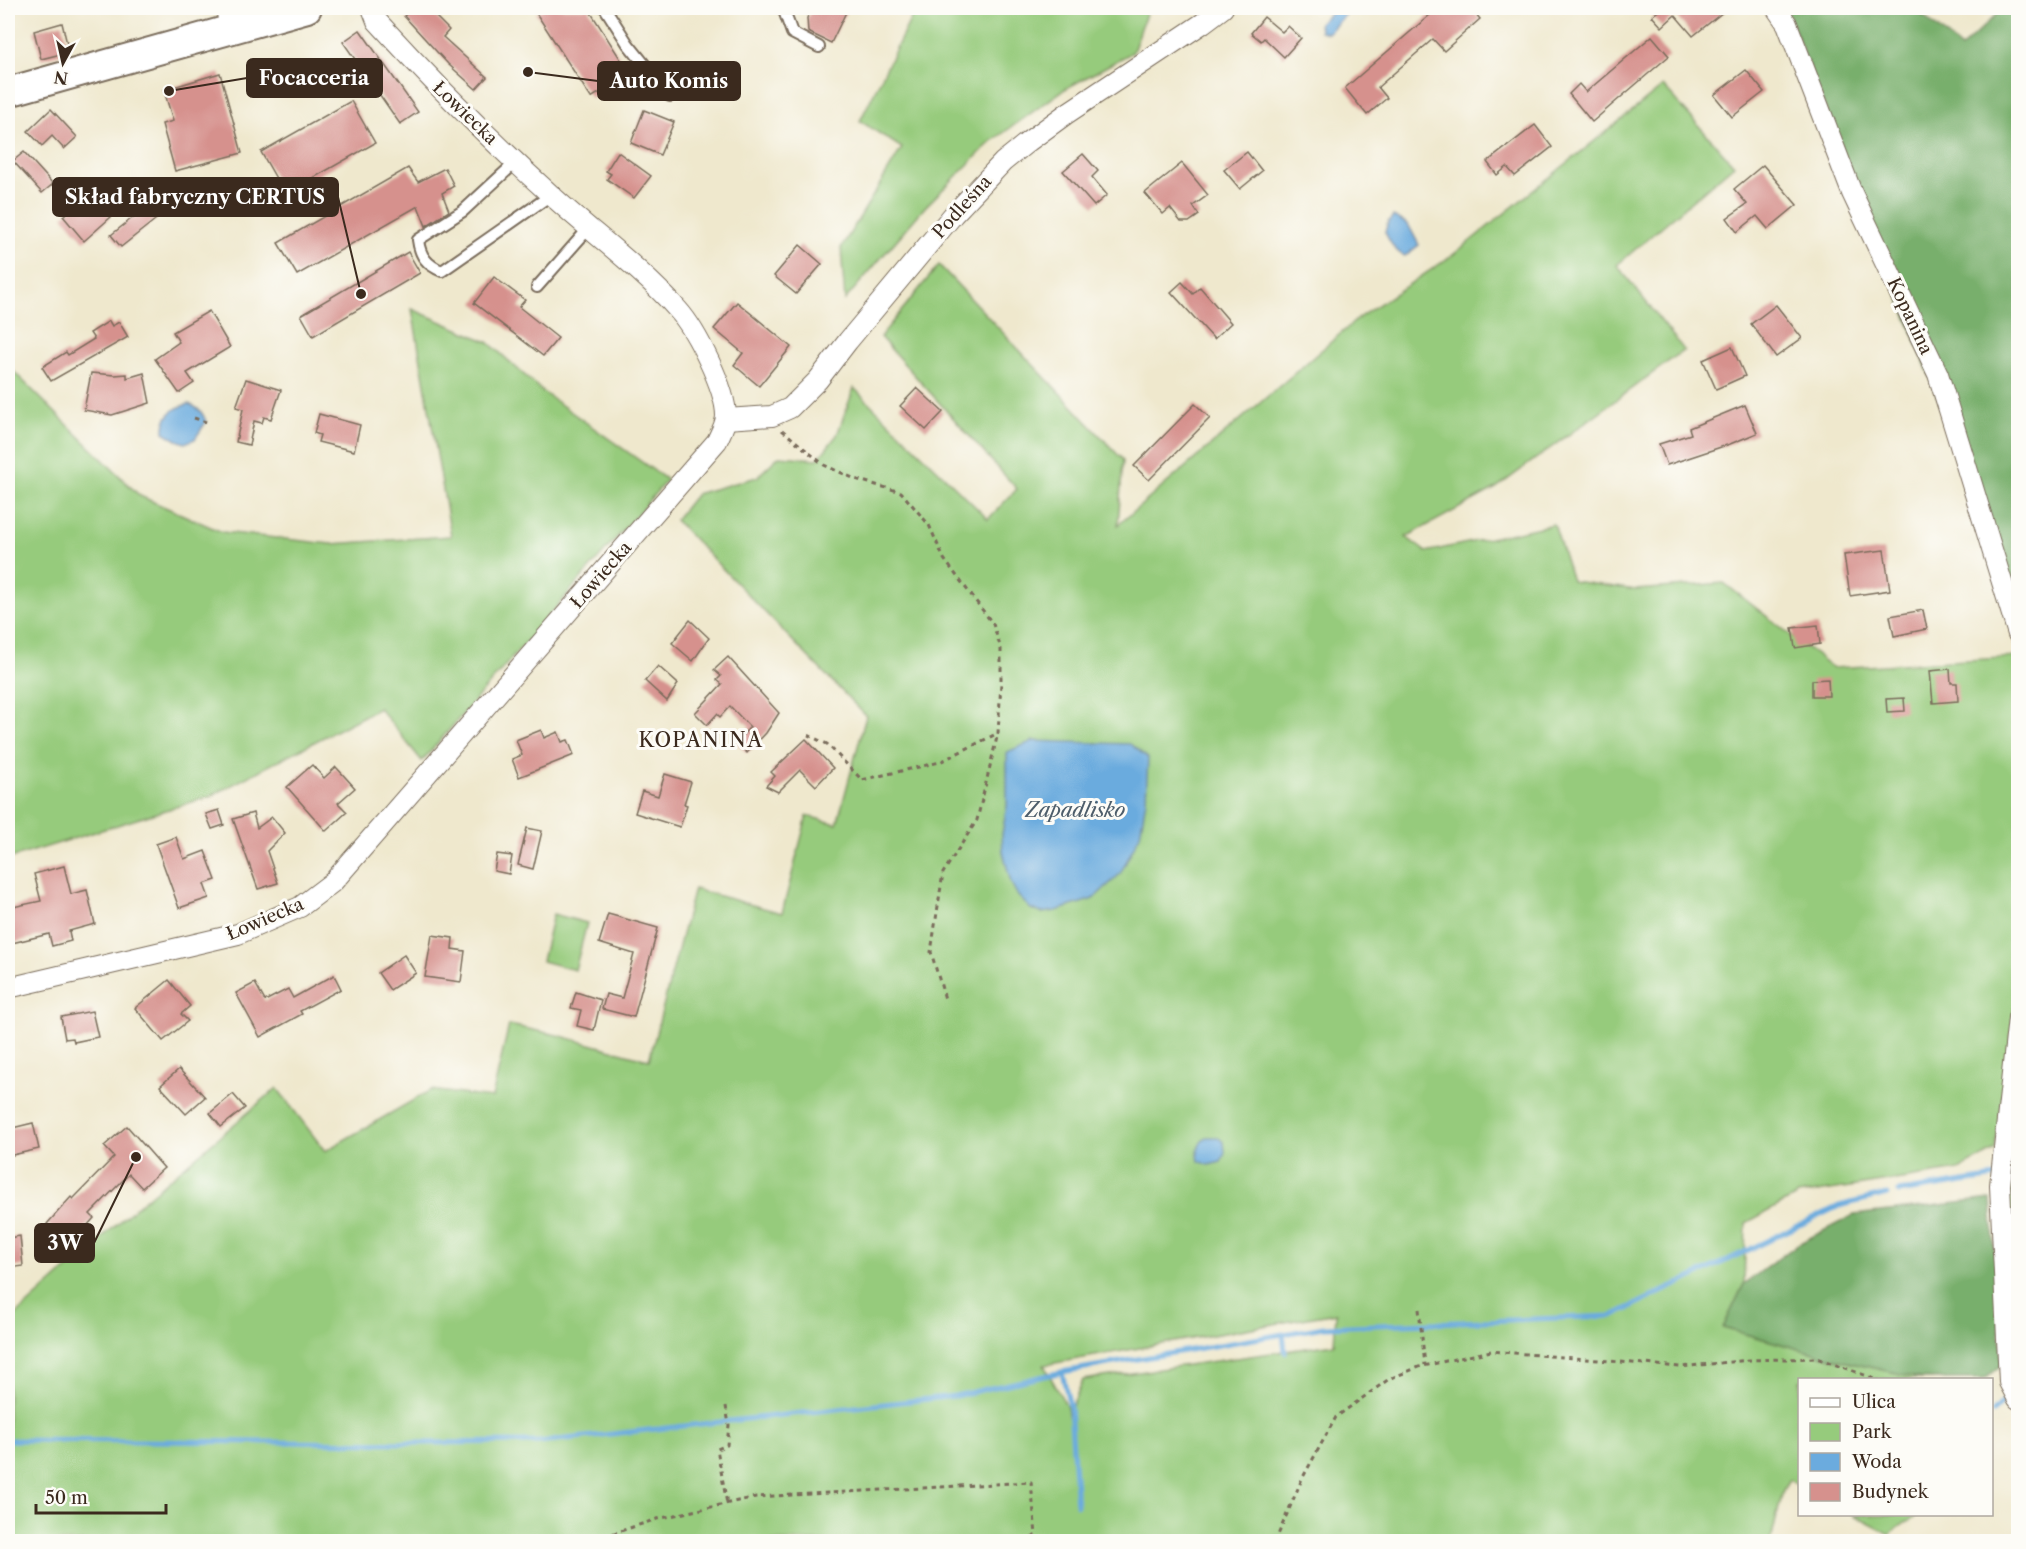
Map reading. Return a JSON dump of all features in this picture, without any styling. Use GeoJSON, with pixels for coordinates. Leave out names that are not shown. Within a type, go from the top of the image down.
{"type":"FeatureCollection","features":[{"type":"Feature","properties":{"kind":"street"},"geometry":{"type":"LineString","coordinates":[[8,92],[225,15],[307,8]]}},
{"type":"Feature","properties":{"kind":"street","name":"Łowiecka"},"geometry":{"type":"LineString","coordinates":[[8,988],[238,934],[300,907],[333,882],[717,441],[726,419],[725,399],[708,359],[679,311],[627,260],[550,195],[434,84],[377,21],[372,8]]}},
{"type":"Feature","properties":{"kind":"street","name":"Podleśna"},"geometry":{"type":"LineString","coordinates":[[726,419],[772,416],[790,408],[818,380],[953,215],[1003,162],[1066,114],[1223,8]]}},
{"type":"Feature","properties":{"kind":"street","name":"Kopanina"},"geometry":{"type":"LineString","coordinates":[[1776,8],[1787,24],[1852,192],[1938,374],[2019,634]]}},
{"type":"Feature","properties":{"kind":"street"},"geometry":{"type":"LineString","coordinates":[[2015,1393],[2000,1185],[2019,1018]]}},
{"type":"Feature","properties":{"kind":"lane"},"geometry":{"type":"LineString","coordinates":[[605,8],[628,44],[670,96]]}},
{"type":"Feature","properties":{"kind":"lane"},"geometry":{"type":"LineString","coordinates":[[783,8],[792,33],[819,47]]}},
{"type":"Feature","properties":{"kind":"lane"},"geometry":{"type":"LineString","coordinates":[[516,162],[463,211],[418,240],[420,252],[430,267],[442,271],[550,195]]}},
{"type":"Feature","properties":{"kind":"lane"},"geometry":{"type":"LineString","coordinates":[[537,287],[589,228]]}},
{"type":"Feature","properties":{"kind":"path"},"geometry":{"type":"LineString","coordinates":[[8,9],[13,8]]}},
{"type":"Feature","properties":{"kind":"path"},"geometry":{"type":"LineString","coordinates":[[194,418],[206,422]]}},
{"type":"Feature","properties":{"kind":"path"},"geometry":{"type":"LineString","coordinates":[[786,426],[781,429],[824,465],[855,479],[901,492],[929,525],[944,559],[993,624],[1001,649],[998,733],[977,820],[943,873],[931,952],[945,999]]}},
{"type":"Feature","properties":{"kind":"path"},"geometry":{"type":"LineString","coordinates":[[808,735],[826,744],[862,780],[940,762],[998,733]]}},
{"type":"Feature","properties":{"kind":"path"},"geometry":{"type":"LineString","coordinates":[[1419,1309],[1425,1365]]}},
{"type":"Feature","properties":{"kind":"path"},"geometry":{"type":"LineString","coordinates":[[1275,1542],[1302,1479],[1336,1417],[1389,1379],[1425,1365],[1491,1351],[1680,1367],[1750,1360],[1817,1358],[1872,1378]]}},
{"type":"Feature","properties":{"kind":"path"},"geometry":{"type":"LineString","coordinates":[[726,1406],[729,1425],[727,1444],[717,1449],[727,1504]]}},
{"type":"Feature","properties":{"kind":"path"},"geometry":{"type":"LineString","coordinates":[[588,1542],[657,1519],[756,1497],[1031,1482],[1036,1535],[1027,1542]]}},
{"type":"Feature","properties":{"kind":"green space"},"geometry":{"type":"Polygon","coordinates":[[[916,8],[1148,8],[1133,52],[1065,89],[992,141],[925,207],[845,300],[841,248],[902,148],[860,121],[916,8]]]}},
{"type":"Feature","properties":{"kind":"green space"},"geometry":{"type":"Polygon","coordinates":[[[1786,8],[1923,8],[1921,14],[1961,48],[2003,8],[2018,8],[2018,603],[1786,8]]]}},
{"type":"Feature","properties":{"kind":"green space"},"geometry":{"type":"Polygon","coordinates":[[[1663,86],[1734,165],[1617,265],[1684,350],[1496,488],[1406,537],[1426,552],[1554,524],[1572,581],[1636,590],[1724,583],[1833,668],[2018,657],[2018,982],[1995,1150],[1959,1170],[1798,1195],[1746,1223],[1744,1284],[1723,1328],[1847,1362],[1919,1378],[1798,1378],[1798,1484],[1789,1480],[1783,1490],[1771,1541],[8,1542],[8,1320],[135,1208],[277,1088],[325,1151],[431,1090],[492,1098],[509,1025],[557,1035],[649,1060],[694,889],[782,913],[807,816],[837,824],[866,716],[675,520],[696,494],[757,477],[779,456],[818,459],[837,435],[854,388],[988,519],[1017,489],[880,337],[939,265],[1123,460],[1118,525],[1361,316],[1449,258],[1663,86]],[[1336,1313],[1044,1365],[1067,1407],[1068,1415],[1083,1380],[1334,1344],[1336,1313]]]}},
{"type":"Feature","properties":{"kind":"green space"},"geometry":{"type":"Polygon","coordinates":[[[412,309],[488,342],[543,392],[667,480],[422,761],[379,708],[211,796],[8,859],[8,366],[140,496],[222,532],[331,544],[451,536],[412,309]]]}},
{"type":"Feature","properties":{"kind":"green space"},"geometry":{"type":"Polygon","coordinates":[[[553,914],[587,923],[575,970],[542,961],[553,914]]]}},
{"type":"Feature","properties":{"kind":"green space"},"geometry":{"type":"Polygon","coordinates":[[[2018,1084],[2018,1381],[2007,1183],[2018,1084]]]}},
{"type":"Feature","properties":{"kind":"green space"},"geometry":{"type":"Polygon","coordinates":[[[1991,1199],[2002,1365],[1986,1378],[1919,1378],[1847,1362],[1723,1328],[1744,1284],[1798,1244],[1854,1215],[1991,1199]]]}},
{"type":"Feature","properties":{"kind":"green space"},"geometry":{"type":"Polygon","coordinates":[[[1855,1516],[1916,1516],[1889,1534],[1855,1516]]]}},
{"type":"Feature","properties":{"kind":"water"},"geometry":{"type":"Polygon","coordinates":[[[1336,8],[1345,8],[1347,13],[1328,33],[1320,31],[1319,23],[1336,8]]]}},
{"type":"Feature","properties":{"kind":"water"},"geometry":{"type":"Polygon","coordinates":[[[1393,216],[1408,224],[1419,245],[1405,256],[1391,243],[1385,232],[1393,216]]]}},
{"type":"Feature","properties":{"kind":"water"},"geometry":{"type":"Polygon","coordinates":[[[189,404],[200,411],[206,422],[195,439],[185,443],[164,432],[164,426],[170,413],[189,404]]]}},
{"type":"Feature","properties":{"kind":"water","name":"Zapadlisko"},"geometry":{"type":"Polygon","coordinates":[[[1033,741],[1130,744],[1148,758],[1146,800],[1140,835],[1120,874],[1093,899],[1042,913],[1031,909],[1018,896],[1011,883],[1003,852],[1002,834],[1007,806],[1007,752],[1033,741]]]}},
{"type":"Feature","properties":{"kind":"water"},"geometry":{"type":"Polygon","coordinates":[[[1206,1137],[1217,1137],[1224,1142],[1225,1153],[1221,1162],[1209,1165],[1199,1161],[1199,1148],[1206,1137]]]}},
{"type":"Feature","properties":{"kind":"building"},"geometry":{"type":"Polygon","coordinates":[[[413,8],[427,8],[449,30],[443,37],[487,77],[476,89],[448,64],[404,16],[413,8]]]}},
{"type":"Feature","properties":{"kind":"building"},"geometry":{"type":"Polygon","coordinates":[[[544,8],[588,8],[630,74],[591,98],[536,13],[544,8]]]}},
{"type":"Feature","properties":{"kind":"building"},"geometry":{"type":"Polygon","coordinates":[[[813,8],[848,8],[831,43],[808,32],[807,18],[813,8]]]}},
{"type":"Feature","properties":{"kind":"building"},"geometry":{"type":"Polygon","coordinates":[[[1438,8],[1471,8],[1480,19],[1444,51],[1433,39],[1378,87],[1387,98],[1367,115],[1345,88],[1438,8]]]}},
{"type":"Feature","properties":{"kind":"building"},"geometry":{"type":"Polygon","coordinates":[[[1662,8],[1728,8],[1693,36],[1675,15],[1662,27],[1652,16],[1662,8]]]}},
{"type":"Feature","properties":{"kind":"building"},"geometry":{"type":"Polygon","coordinates":[[[1264,17],[1282,32],[1288,26],[1301,38],[1284,57],[1264,38],[1261,41],[1251,33],[1264,17]]]}},
{"type":"Feature","properties":{"kind":"building"},"geometry":{"type":"Polygon","coordinates":[[[62,23],[69,52],[41,59],[34,31],[62,23]]]}},
{"type":"Feature","properties":{"kind":"building"},"geometry":{"type":"Polygon","coordinates":[[[360,30],[418,112],[400,124],[343,42],[360,30]]]}},
{"type":"Feature","properties":{"kind":"building"},"geometry":{"type":"Polygon","coordinates":[[[1652,36],[1669,56],[1592,122],[1569,94],[1579,84],[1586,92],[1652,36]]]}},
{"type":"Feature","properties":{"kind":"building"},"geometry":{"type":"Polygon","coordinates":[[[1746,70],[1764,92],[1732,117],[1714,95],[1746,70]]]}},
{"type":"Feature","properties":{"kind":"building"},"geometry":{"type":"Polygon","coordinates":[[[220,73],[242,153],[175,171],[162,124],[173,121],[164,90],[220,73]]]}},
{"type":"Feature","properties":{"kind":"building"},"geometry":{"type":"Polygon","coordinates":[[[351,101],[375,143],[285,194],[261,152],[351,101]]]}},
{"type":"Feature","properties":{"kind":"building"},"geometry":{"type":"Polygon","coordinates":[[[51,109],[77,137],[64,149],[52,136],[42,146],[28,131],[51,109]]]}},
{"type":"Feature","properties":{"kind":"building"},"geometry":{"type":"Polygon","coordinates":[[[644,110],[674,122],[660,155],[631,143],[644,110]]]}},
{"type":"Feature","properties":{"kind":"building"},"geometry":{"type":"Polygon","coordinates":[[[1535,125],[1552,147],[1515,176],[1507,167],[1497,175],[1487,162],[1535,125]]]}},
{"type":"Feature","properties":{"kind":"building"},"geometry":{"type":"Polygon","coordinates":[[[24,152],[53,184],[42,193],[13,161],[24,152]]]}},
{"type":"Feature","properties":{"kind":"building"},"geometry":{"type":"Polygon","coordinates":[[[618,152],[651,176],[634,198],[607,179],[611,174],[606,171],[618,152]]]}},
{"type":"Feature","properties":{"kind":"building"},"geometry":{"type":"Polygon","coordinates":[[[1247,152],[1262,171],[1240,189],[1224,170],[1247,152]]]}},
{"type":"Feature","properties":{"kind":"building"},"geometry":{"type":"Polygon","coordinates":[[[1083,154],[1098,171],[1092,177],[1107,195],[1094,206],[1063,171],[1083,154]]]}},
{"type":"Feature","properties":{"kind":"building"},"geometry":{"type":"Polygon","coordinates":[[[1182,163],[1208,195],[1193,206],[1199,215],[1189,222],[1181,222],[1170,208],[1163,214],[1145,193],[1182,163]]]}},
{"type":"Feature","properties":{"kind":"building"},"geometry":{"type":"Polygon","coordinates":[[[1763,165],[1797,205],[1768,229],[1757,216],[1737,232],[1727,218],[1747,204],[1734,189],[1763,165]]]}},
{"type":"Feature","properties":{"kind":"building"},"geometry":{"type":"Polygon","coordinates":[[[408,168],[418,182],[445,168],[454,186],[442,193],[449,211],[426,226],[418,206],[297,275],[278,243],[408,168]]]}},
{"type":"Feature","properties":{"kind":"building"},"geometry":{"type":"Polygon","coordinates":[[[89,193],[111,217],[84,241],[63,216],[89,193]]]}},
{"type":"Feature","properties":{"kind":"building"},"geometry":{"type":"Polygon","coordinates":[[[155,200],[165,212],[121,247],[111,235],[155,200]]]}},
{"type":"Feature","properties":{"kind":"building"},"geometry":{"type":"Polygon","coordinates":[[[800,245],[822,264],[796,294],[774,276],[800,245]]]}},
{"type":"Feature","properties":{"kind":"building"},"geometry":{"type":"Polygon","coordinates":[[[408,252],[420,273],[313,336],[301,315],[408,252]]]}},
{"type":"Feature","properties":{"kind":"building"},"geometry":{"type":"Polygon","coordinates":[[[494,277],[525,300],[519,307],[558,338],[543,356],[474,303],[494,277]]]}},
{"type":"Feature","properties":{"kind":"building"},"geometry":{"type":"Polygon","coordinates":[[[1182,282],[1193,294],[1200,287],[1231,323],[1214,339],[1171,292],[1182,282]]]}},
{"type":"Feature","properties":{"kind":"building"},"geometry":{"type":"Polygon","coordinates":[[[737,302],[791,347],[759,386],[734,365],[743,353],[714,329],[737,302]]]}},
{"type":"Feature","properties":{"kind":"building"},"geometry":{"type":"Polygon","coordinates":[[[1776,305],[1802,338],[1776,357],[1751,324],[1776,305]]]}},
{"type":"Feature","properties":{"kind":"building"},"geometry":{"type":"Polygon","coordinates":[[[209,311],[230,347],[187,373],[194,383],[179,393],[155,359],[179,342],[173,332],[209,311]]]}},
{"type":"Feature","properties":{"kind":"building"},"geometry":{"type":"Polygon","coordinates":[[[109,321],[112,326],[119,322],[128,337],[51,381],[42,367],[66,352],[68,355],[94,339],[90,333],[109,321]]]}},
{"type":"Feature","properties":{"kind":"building"},"geometry":{"type":"Polygon","coordinates":[[[1732,347],[1745,376],[1716,389],[1703,360],[1732,347]]]}},
{"type":"Feature","properties":{"kind":"building"},"geometry":{"type":"Polygon","coordinates":[[[91,373],[127,374],[127,378],[144,373],[150,403],[112,415],[84,410],[91,373]]]}},
{"type":"Feature","properties":{"kind":"building"},"geometry":{"type":"Polygon","coordinates":[[[246,379],[281,390],[271,419],[264,417],[262,423],[254,421],[249,445],[236,442],[243,409],[236,407],[246,379]]]}},
{"type":"Feature","properties":{"kind":"building"},"geometry":{"type":"Polygon","coordinates":[[[917,388],[943,412],[926,430],[900,406],[917,388]]]}},
{"type":"Feature","properties":{"kind":"building"},"geometry":{"type":"Polygon","coordinates":[[[1195,404],[1210,418],[1149,480],[1134,466],[1195,404]]]}},
{"type":"Feature","properties":{"kind":"building"},"geometry":{"type":"Polygon","coordinates":[[[1745,405],[1757,433],[1667,465],[1659,444],[1691,434],[1689,428],[1745,405]]]}},
{"type":"Feature","properties":{"kind":"building"},"geometry":{"type":"Polygon","coordinates":[[[319,414],[360,425],[354,451],[318,442],[320,435],[314,433],[319,414]]]}},
{"type":"Feature","properties":{"kind":"building"},"geometry":{"type":"Polygon","coordinates":[[[1884,550],[1890,590],[1850,596],[1844,555],[1884,550]]]}},
{"type":"Feature","properties":{"kind":"building"},"geometry":{"type":"Polygon","coordinates":[[[1923,610],[1927,629],[1894,636],[1890,616],[1923,610]]]}},
{"type":"Feature","properties":{"kind":"building"},"geometry":{"type":"Polygon","coordinates":[[[690,620],[709,638],[693,661],[672,643],[690,620]]]}},
{"type":"Feature","properties":{"kind":"building"},"geometry":{"type":"Polygon","coordinates":[[[1818,625],[1820,644],[1795,648],[1792,628],[1818,625]]]}},
{"type":"Feature","properties":{"kind":"building"},"geometry":{"type":"Polygon","coordinates":[[[728,657],[779,713],[766,733],[747,753],[736,742],[750,727],[730,706],[720,717],[717,714],[707,725],[695,713],[722,684],[717,680],[721,676],[714,670],[728,657]]]}},
{"type":"Feature","properties":{"kind":"building"},"geometry":{"type":"Polygon","coordinates":[[[658,666],[678,684],[667,701],[645,681],[658,666]]]}},
{"type":"Feature","properties":{"kind":"building"},"geometry":{"type":"Polygon","coordinates":[[[1950,669],[1951,683],[1957,683],[1958,701],[1933,703],[1930,671],[1950,669]]]}},
{"type":"Feature","properties":{"kind":"building"},"geometry":{"type":"Polygon","coordinates":[[[1828,679],[1829,696],[1812,696],[1812,680],[1828,679]]]}},
{"type":"Feature","properties":{"kind":"building"},"geometry":{"type":"Polygon","coordinates":[[[1904,698],[1905,711],[1887,712],[1886,699],[1904,698]]]}},
{"type":"Feature","properties":{"kind":"building"},"geometry":{"type":"Polygon","coordinates":[[[541,730],[544,738],[558,732],[562,742],[568,740],[574,755],[519,777],[512,759],[522,755],[516,740],[541,730]]]}},
{"type":"Feature","properties":{"kind":"building"},"geometry":{"type":"Polygon","coordinates":[[[806,739],[833,768],[816,786],[800,770],[778,792],[766,786],[775,776],[771,772],[806,739]]]}},
{"type":"Feature","properties":{"kind":"building"},"geometry":{"type":"Polygon","coordinates":[[[312,765],[324,778],[336,767],[355,788],[338,803],[347,812],[326,831],[287,787],[312,765]]]}},
{"type":"Feature","properties":{"kind":"building"},"geometry":{"type":"Polygon","coordinates":[[[665,774],[691,782],[680,827],[635,813],[642,791],[658,796],[665,774]]]}},
{"type":"Feature","properties":{"kind":"building"},"geometry":{"type":"Polygon","coordinates":[[[219,810],[224,825],[212,829],[206,814],[219,810]]]}},
{"type":"Feature","properties":{"kind":"building"},"geometry":{"type":"Polygon","coordinates":[[[253,813],[257,828],[272,817],[285,833],[267,851],[278,883],[258,889],[233,819],[253,813]]]}},
{"type":"Feature","properties":{"kind":"building"},"geometry":{"type":"Polygon","coordinates":[[[527,828],[542,831],[533,869],[518,865],[527,828]]]}},
{"type":"Feature","properties":{"kind":"building"},"geometry":{"type":"Polygon","coordinates":[[[176,837],[184,859],[205,851],[216,880],[204,884],[209,898],[179,908],[156,844],[176,837]]]}},
{"type":"Feature","properties":{"kind":"building"},"geometry":{"type":"Polygon","coordinates":[[[497,854],[512,856],[509,874],[494,871],[497,854]]]}},
{"type":"Feature","properties":{"kind":"building"},"geometry":{"type":"Polygon","coordinates":[[[64,866],[71,894],[87,890],[95,924],[69,931],[71,941],[52,946],[49,934],[8,944],[8,908],[41,901],[34,874],[64,866]]]}},
{"type":"Feature","properties":{"kind":"building"},"geometry":{"type":"Polygon","coordinates":[[[608,914],[658,928],[634,1017],[602,1009],[606,994],[622,998],[634,954],[599,943],[608,914]]]}},
{"type":"Feature","properties":{"kind":"building"},"geometry":{"type":"Polygon","coordinates":[[[432,935],[453,938],[452,949],[465,951],[461,982],[425,977],[432,935]]]}},
{"type":"Feature","properties":{"kind":"building"},"geometry":{"type":"Polygon","coordinates":[[[404,955],[416,973],[390,990],[378,973],[404,955]]]}},
{"type":"Feature","properties":{"kind":"building"},"geometry":{"type":"Polygon","coordinates":[[[334,975],[341,989],[300,1011],[302,1014],[260,1037],[236,993],[255,983],[265,1001],[288,989],[293,998],[334,975]]]}},
{"type":"Feature","properties":{"kind":"building"},"geometry":{"type":"Polygon","coordinates":[[[169,980],[190,1006],[181,1014],[188,1021],[163,1041],[135,1008],[169,980]]]}},
{"type":"Feature","properties":{"kind":"building"},"geometry":{"type":"Polygon","coordinates":[[[576,992],[601,1000],[594,1030],[577,1026],[581,1010],[571,1008],[576,992]]]}},
{"type":"Feature","properties":{"kind":"building"},"geometry":{"type":"Polygon","coordinates":[[[92,1011],[98,1037],[74,1042],[73,1038],[65,1039],[61,1017],[92,1011]]]}},
{"type":"Feature","properties":{"kind":"building"},"geometry":{"type":"Polygon","coordinates":[[[179,1069],[205,1097],[186,1114],[160,1086],[179,1069]]]}},
{"type":"Feature","properties":{"kind":"building"},"geometry":{"type":"Polygon","coordinates":[[[233,1094],[245,1108],[221,1127],[210,1113],[233,1094]]]}},
{"type":"Feature","properties":{"kind":"building"},"geometry":{"type":"Polygon","coordinates":[[[33,1123],[39,1149],[8,1156],[8,1129],[33,1123]]]}},
{"type":"Feature","properties":{"kind":"building"},"geometry":{"type":"Polygon","coordinates":[[[127,1126],[164,1168],[142,1188],[129,1174],[90,1214],[94,1218],[70,1245],[47,1224],[71,1197],[73,1199],[114,1157],[104,1146],[127,1126]]]}},
{"type":"Feature","properties":{"kind":"building"},"geometry":{"type":"Polygon","coordinates":[[[20,1236],[23,1266],[8,1268],[8,1238],[20,1236]]]}},
{"type":"Feature","properties":{"kind":"waterway"},"geometry":{"type":"LineString","coordinates":[[2005,1176],[2018,1174]]}},
{"type":"Feature","properties":{"kind":"waterway"},"geometry":{"type":"LineString","coordinates":[[1899,1192],[1996,1177]]}},
{"type":"Feature","properties":{"kind":"waterway"},"geometry":{"type":"LineString","coordinates":[[8,1440],[539,1442],[955,1396],[1062,1372],[1324,1327],[1612,1316],[1839,1206],[1887,1194]]}},
{"type":"Feature","properties":{"kind":"waterway"},"geometry":{"type":"LineString","coordinates":[[1283,1333],[1285,1352]]}},
{"type":"Feature","properties":{"kind":"waterway"},"geometry":{"type":"LineString","coordinates":[[1062,1372],[1070,1407],[1077,1505]]}},
{"type":"Feature","properties":{"kind":"waterway"},"geometry":{"type":"LineString","coordinates":[[1993,1412],[2012,1393]]}},
{"type":"Feature","properties":{"kind":"place","name":"Auto Komis"},"geometry":{"type":"Point","coordinates":[528,72]}},
{"type":"Feature","properties":{"kind":"place","name":"Focacceria"},"geometry":{"type":"Point","coordinates":[169,91]}},
{"type":"Feature","properties":{"kind":"place","name":"Skład fabryczny CERTUS"},"geometry":{"type":"Point","coordinates":[361,294]}},
{"type":"Feature","properties":{"kind":"place","name":"3W"},"geometry":{"type":"Point","coordinates":[136,1157]}},
{"type":"Feature","properties":{"kind":"district","name":"KOPANINA"},"geometry":{"type":"Point","coordinates":[701,740]}}]}
